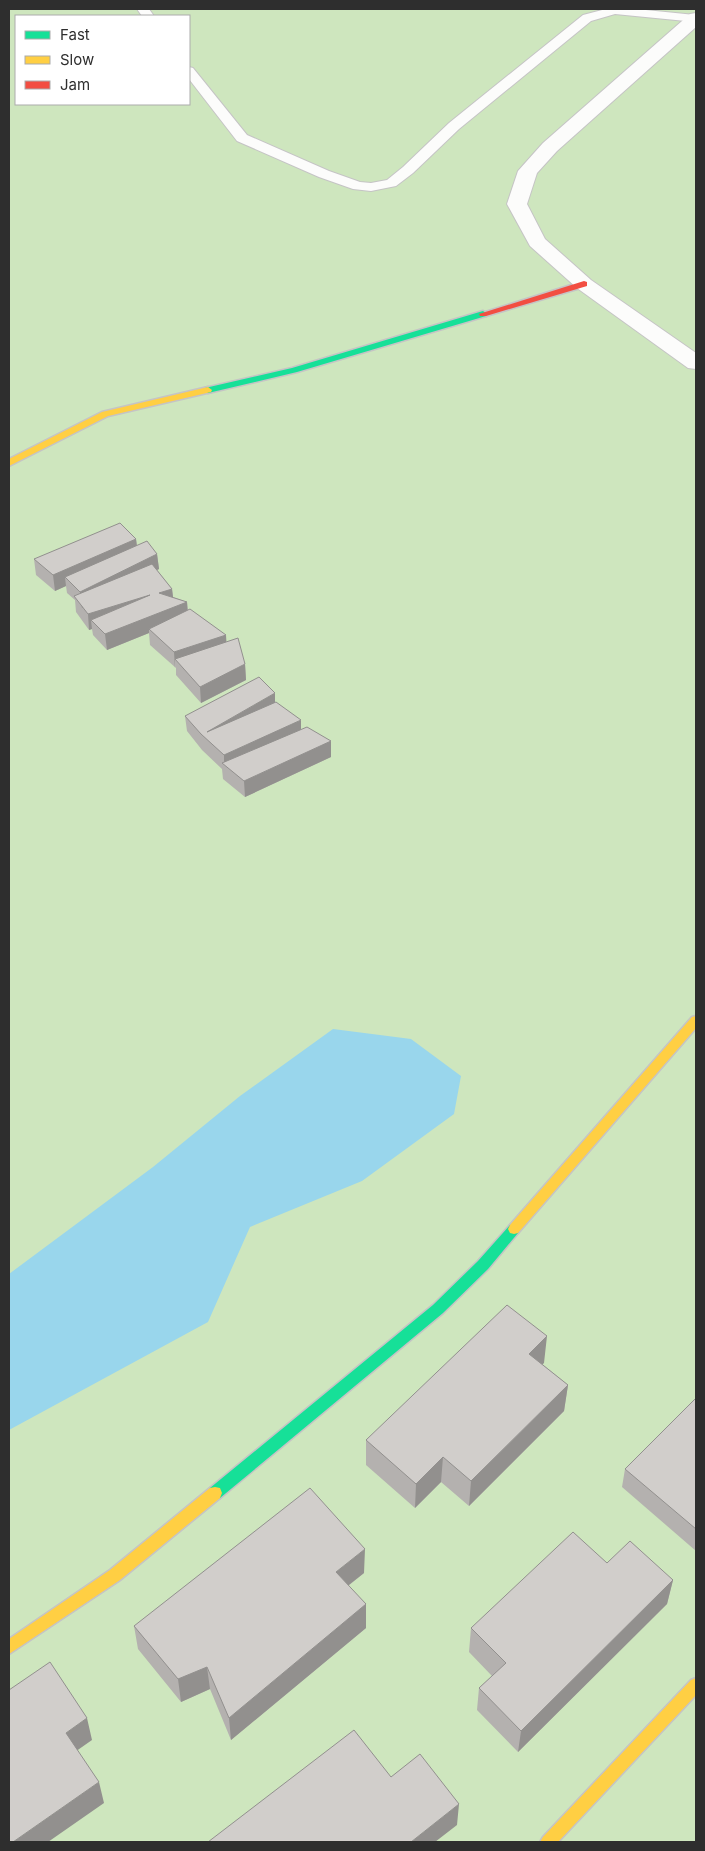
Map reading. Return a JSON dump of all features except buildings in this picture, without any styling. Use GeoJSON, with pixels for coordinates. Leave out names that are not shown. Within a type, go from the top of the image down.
{"type":"FeatureCollection","features":[{"type":"Feature","properties":{"kind":"street"},"geometry":{"type":"LineString","coordinates":[[695,18],[550,146],[528,171],[517,204],[538,242],[584,284],[696,364]]}},
{"type":"Feature","properties":{"kind":"street"},"geometry":{"type":"LineString","coordinates":[[9,463],[105,414],[294,370],[584,284]]}},
{"type":"Feature","properties":{"kind":"street"},"geometry":{"type":"LineString","coordinates":[[9,1647],[115,1575],[438,1309],[483,1265],[696,1020]]}},
{"type":"Feature","properties":{"kind":"street"},"geometry":{"type":"LineString","coordinates":[[548,1842],[696,1686]]}},
{"type":"Feature","properties":{"kind":"lane"},"geometry":{"type":"LineString","coordinates":[[190,71],[242,138],[324,174],[358,186],[371,187],[391,183],[408,170],[454,126],[587,18],[615,10],[695,18]]}},
{"type":"Feature","properties":{"kind":"green space"},"geometry":{"type":"Polygon","coordinates":[[[9,9],[696,9],[696,1842],[9,1842],[9,9]]]}},
{"type":"Feature","properties":{"kind":"water"},"geometry":{"type":"Polygon","coordinates":[[[333,1029],[411,1039],[461,1076],[454,1114],[362,1181],[250,1227],[208,1322],[9,1430],[9,1274],[153,1167],[240,1096],[333,1029]]]}},
{"type":"Feature","properties":{"kind":"traffic: fast"},"geometry":{"type":"LineString","coordinates":[[208,390],[294,370],[483,314]]}},
{"type":"Feature","properties":{"kind":"traffic: fast"},"geometry":{"type":"LineString","coordinates":[[215,1493],[438,1309],[483,1265],[514,1229]]}},
{"type":"Feature","properties":{"kind":"traffic: slow"},"geometry":{"type":"LineString","coordinates":[[9,463],[105,414],[208,390]]}},
{"type":"Feature","properties":{"kind":"traffic: slow"},"geometry":{"type":"LineString","coordinates":[[514,1229],[696,1020]]}},
{"type":"Feature","properties":{"kind":"traffic: slow"},"geometry":{"type":"LineString","coordinates":[[9,1647],[115,1575],[215,1493]]}},
{"type":"Feature","properties":{"kind":"traffic: slow"},"geometry":{"type":"LineString","coordinates":[[548,1842],[696,1685]]}},
{"type":"Feature","properties":{"kind":"traffic: jam"},"geometry":{"type":"LineString","coordinates":[[483,314],[584,284]]}}]}
